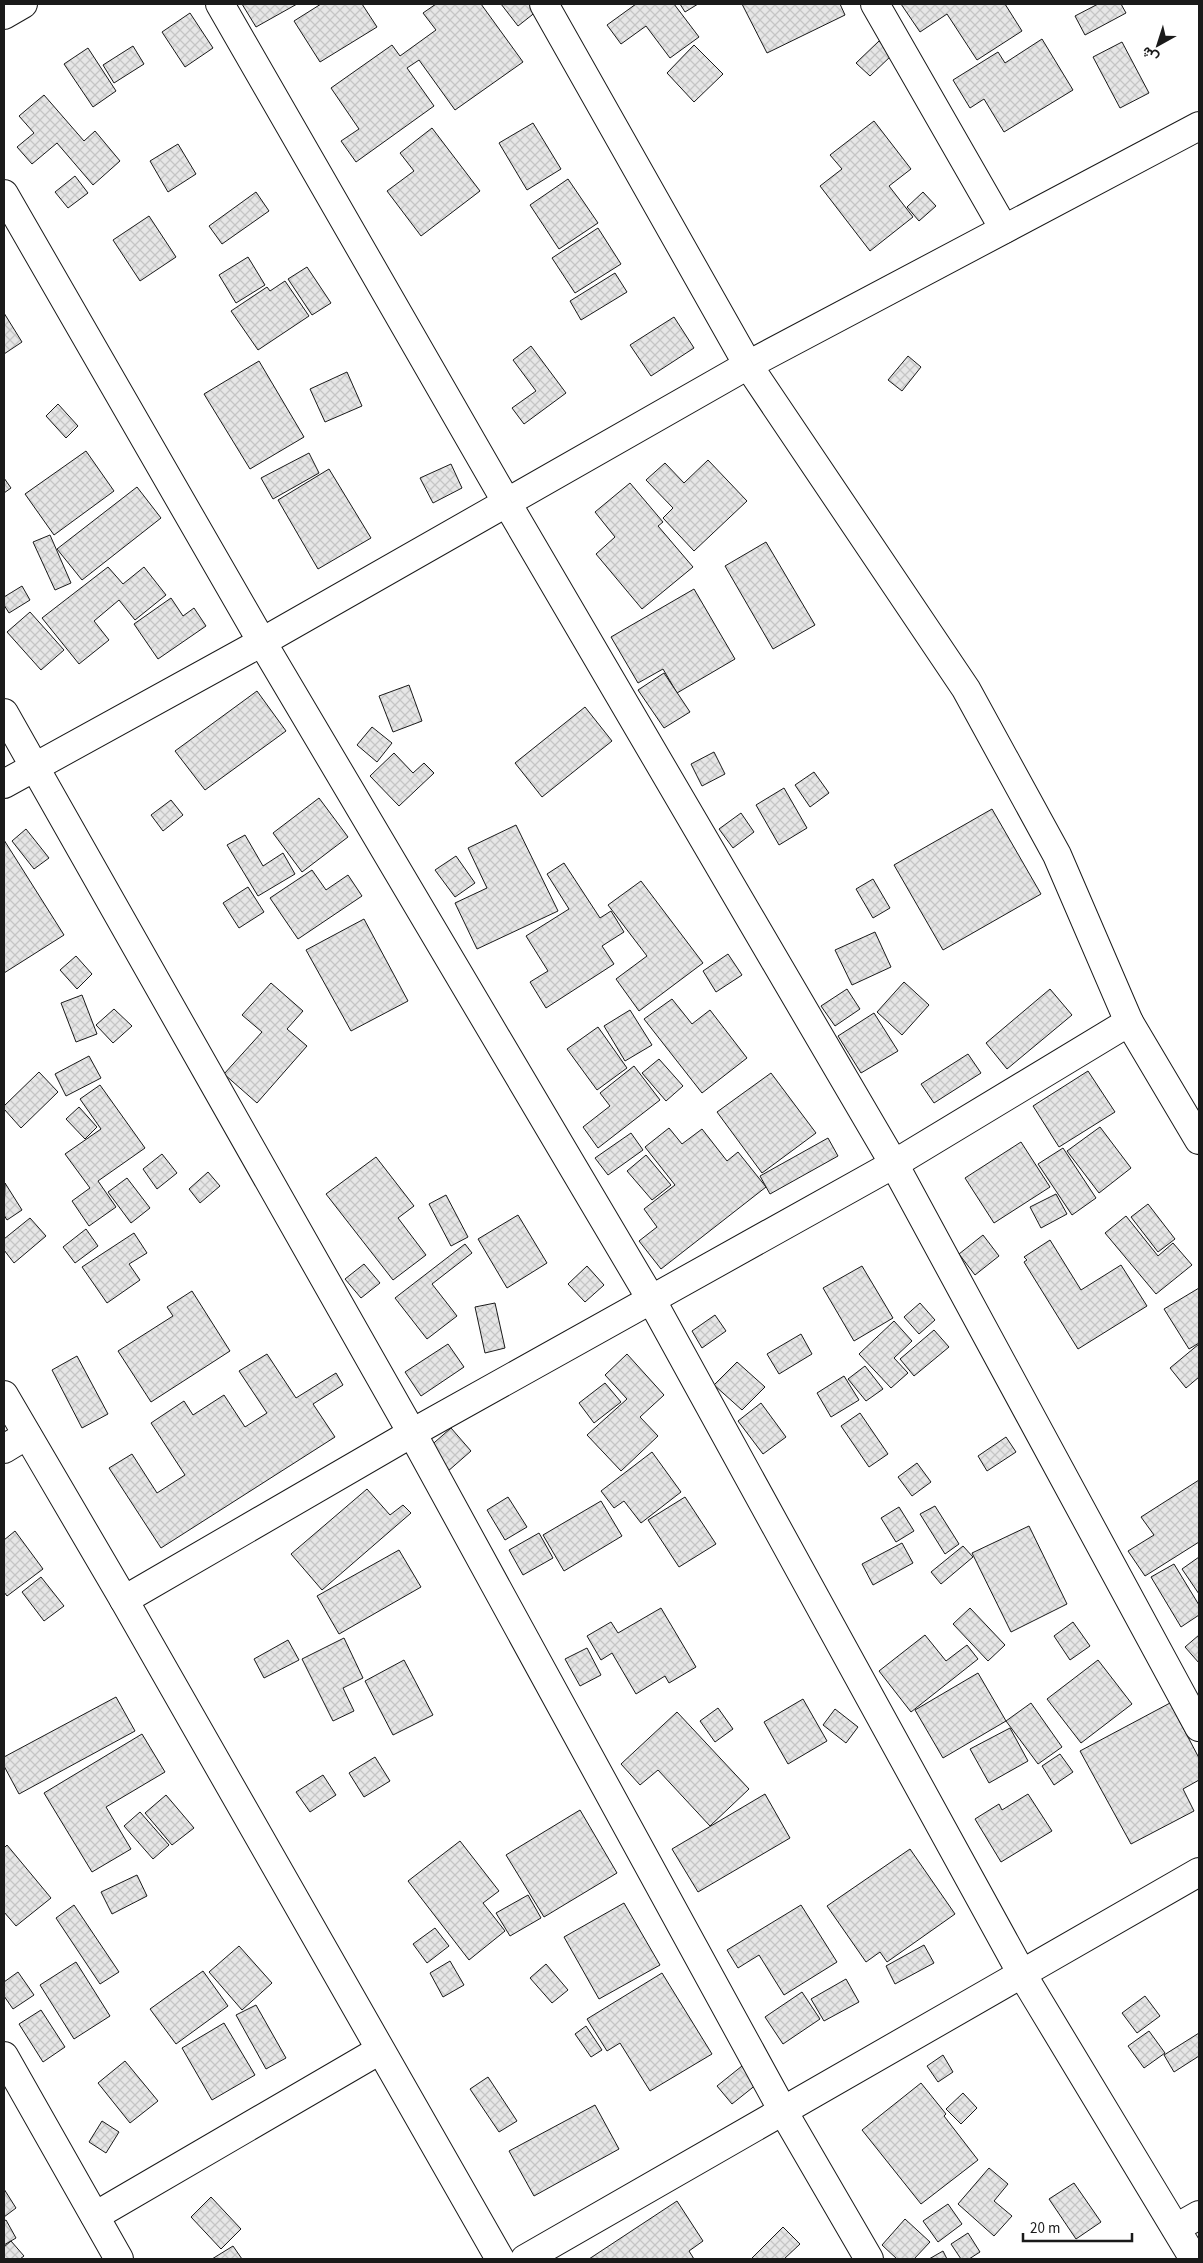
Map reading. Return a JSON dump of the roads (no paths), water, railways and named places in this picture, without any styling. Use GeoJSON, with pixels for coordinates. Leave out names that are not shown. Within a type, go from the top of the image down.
{"type":"FeatureCollection","features":[{"type":"Feature","properties":{"kind":"street"},"geometry":{"type":"LineString","coordinates":[[4,15],[23,4]]}},
{"type":"Feature","properties":{"kind":"street"},"geometry":{"type":"LineString","coordinates":[[220,4],[507,503],[894,1164],[1199,1727]]}},
{"type":"Feature","properties":{"kind":"street"},"geometry":{"type":"LineString","coordinates":[[544,4],[748,365],[966,689],[1057,855],[1130,1022],[1197,1130]]}},
{"type":"Feature","properties":{"kind":"street"},"geometry":{"type":"LineString","coordinates":[[875,4],[1004,229]]}},
{"type":"Feature","properties":{"kind":"street"},"geometry":{"type":"LineString","coordinates":[[4,784],[35,765],[262,642],[748,365],[1199,126]]}},
{"type":"Feature","properties":{"kind":"street"},"geometry":{"type":"LineString","coordinates":[[4,194],[262,642],[651,1299],[1022,1974],[1188,2222],[1194,2259]]}},
{"type":"Feature","properties":{"kind":"street"},"geometry":{"type":"LineString","coordinates":[[4,713],[412,1433],[782,2110],[869,2259]]}},
{"type":"Feature","properties":{"kind":"street"},"geometry":{"type":"LineString","coordinates":[[124,1600],[412,1433],[894,1164],[1130,1022]]}},
{"type":"Feature","properties":{"kind":"street"},"geometry":{"type":"LineString","coordinates":[[4,1395],[15,1442],[124,1600],[500,2259]]}},
{"type":"Feature","properties":{"kind":"street"},"geometry":{"type":"LineString","coordinates":[[525,2259],[1199,1872]]}},
{"type":"Feature","properties":{"kind":"street"},"geometry":{"type":"LineString","coordinates":[[95,2216],[380,2050]]}},
{"type":"Feature","properties":{"kind":"street"},"geometry":{"type":"LineString","coordinates":[[4,2056],[119,2259]]}}]}
